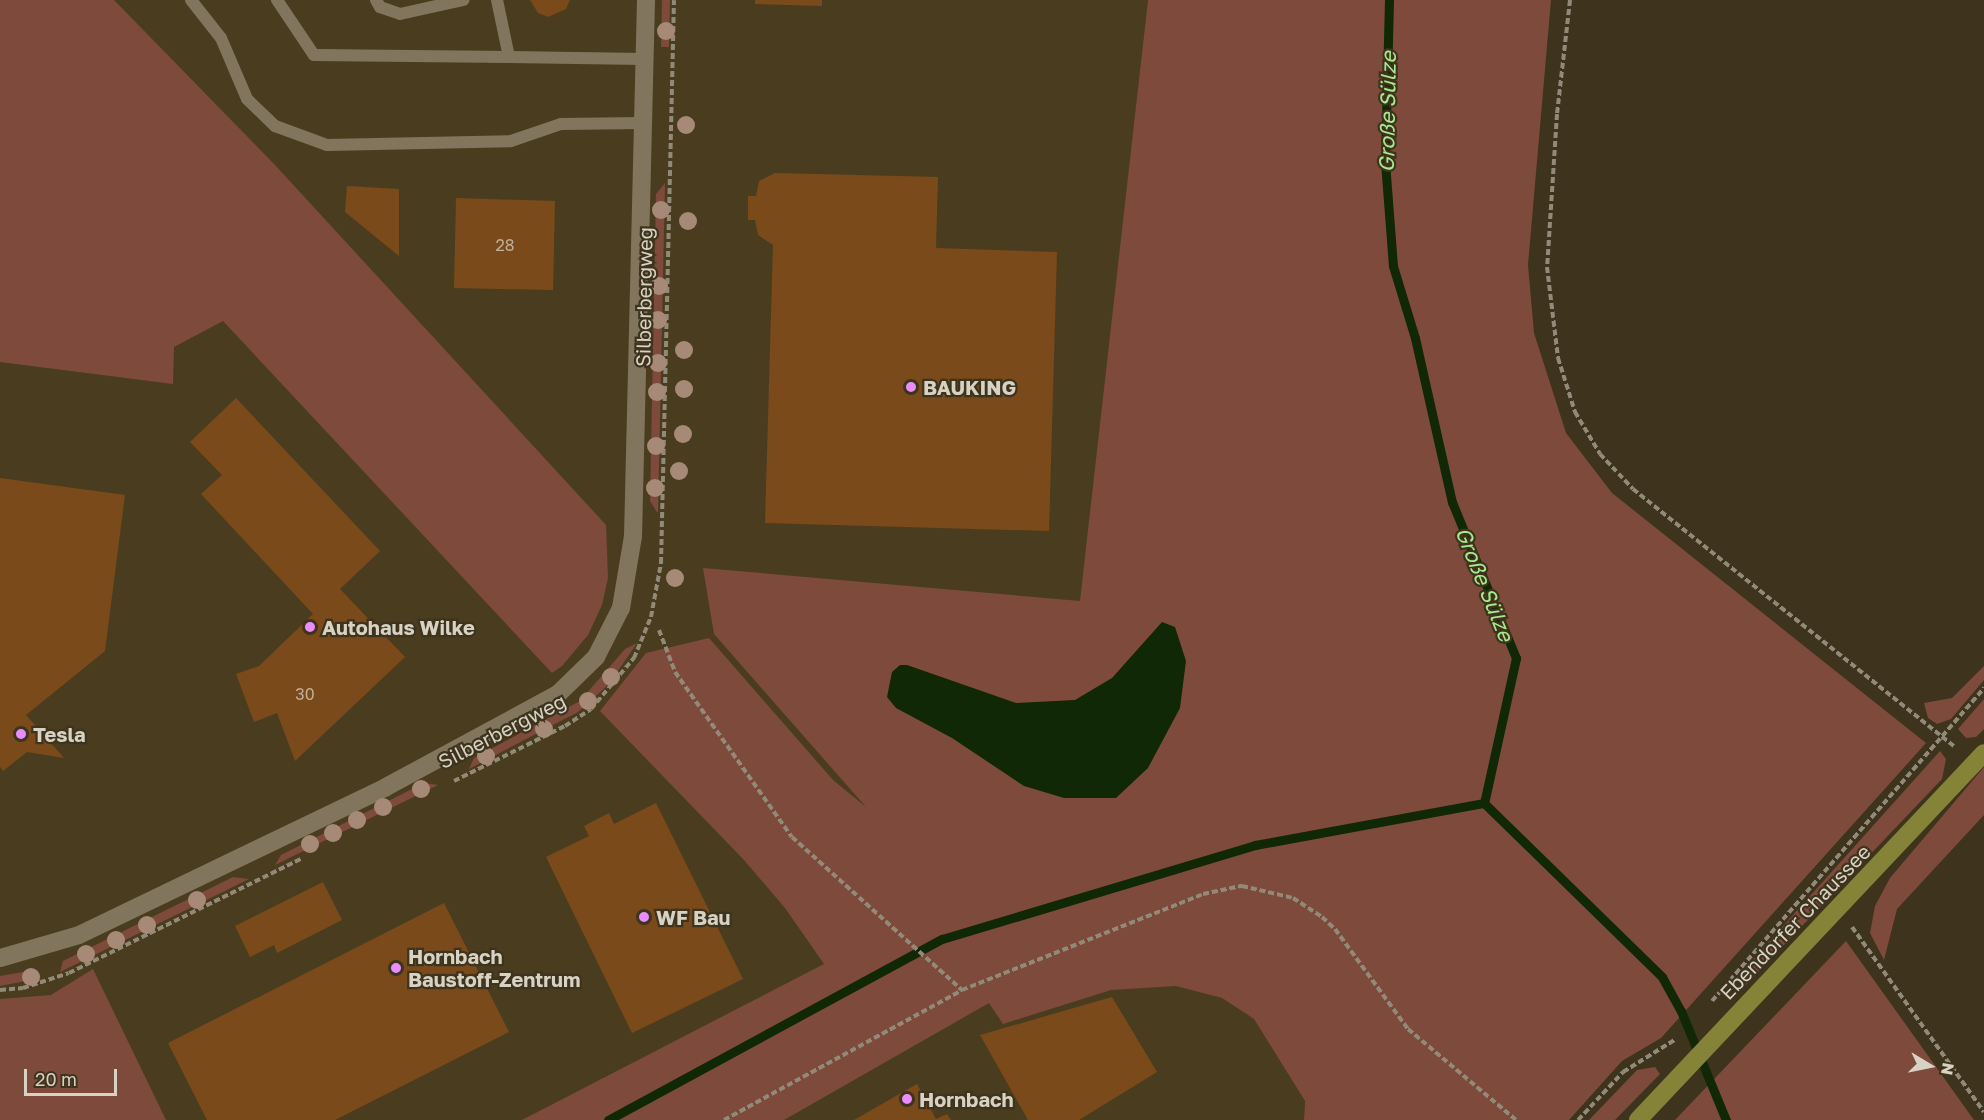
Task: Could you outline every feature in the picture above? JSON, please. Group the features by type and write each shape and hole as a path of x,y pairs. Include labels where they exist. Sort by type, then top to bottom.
{"main road":[{"name":"Ebendorfer Chaussee","path":"1638,1120 1979,759"}],"street":[{"name":"Silberbergweg","path":"0,958 79,935 386,787 558,694 596,657 621,608 633,536 646,0"}],"lane":[{"path":"191,0 221,38 247,99 276,126 327,145 511,141 561,124 643,123"},
{"path":"277,0 314,55 644,59"},
{"path":"376,0 380,7 400,14 463,0"},
{"path":"497,0 509,57"}],"path":[{"name":"Silberbergweg","path":"452,783 565,726 591,709 630,663 651,617 661,563 674,0"},
{"path":"1569,0 1557,114 1547,267 1558,358 1575,412 1600,454 1634,489 1943,736 1979,759"},
{"path":"659,630 675,672 792,837 962,990"},
{"name":"Ebendorfer Chaussee","path":"1712,1002 1984,688"},
{"path":"0,990 23,988 69,973 307,856"},
{"path":"724,1120 962,990 1203,894 1255,886 1293,898 1322,917 1335,929 1387,1005 1408,1029 1516,1120"},
{"path":"1837,911 1858,935 1984,1112"},
{"path":"1578,1120 1623,1072 1670,1045"}],"shaded area":[{"path":"0,0 1148,0 1085,568 1176,985 1222,998 1254,1019 1305,1101 1304,1120 0,1120"},
{"path":"0,0 114,0 275,165 606,525 608,578 602,605 588,635 562,666 552,673 223,321 174,347 173,384 0,362"},
{"path":"662,0 670,0 669,47 661,47"},
{"path":"1148,0 1551,0 1528,265 1534,333 1566,433 1612,493 1926,743 1661,1038 1622,1061 1569,1120 1304,1120 1305,1101 1254,1019 1222,998 1176,986 1111,990 1003,1024 989,1003 784,1120 522,1120 824,964 785,908 744,860 600,711 646,653 709,638 833,780 866,807 714,634 703,568 1080,601"},
{"path":"665,183 657,512 650,501 656,194"},
{"path":"1162,622 1175,627 1186,661 1180,708 1148,768 1116,798 1064,798 1024,786 952,738 896,708 887,697 892,672 900,665 907,665 1016,703 1075,700 1112,678"},
{"path":"637,643 609,684 578,712 469,769 474,758 580,701 625,649"},
{"path":"1984,666 1984,680 1951,719 1937,724 1928,718 1924,703 1952,698"},
{"path":"1984,699 1984,729 1976,737 1966,738 1958,729"},
{"path":"1940,751 1946,759 1942,779 1744,987 1742,972"},
{"path":"1984,767 1984,815 1897,909 1884,960 1870,933 1875,906 1890,878"},
{"path":"424,783 438,785 275,865 281,855"},
{"path":"233,877 249,879 60,972 63,961"},
{"path":"1846,941 1974,1120 1675,1120"},
{"path":"93,969 166,1120 0,1120 0,999 51,995"},
{"path":"34,970 41,978 0,986 0,976"},
{"path":"1655,1067 1660,1074 1615,1120 1589,1120 1637,1070"}],"building":[{"path":"530,0 570,0 566,9 548,17 538,13"},
{"path":"755,0 822,0 822,6 755,4"},
{"name":"BAUKING","path":"775,173 938,177 936,248 1057,252 1049,531 765,523 773,245 758,235 755,220 748,220 748,196 756,196 759,181"},
{"path":"347,186 399,189 399,256 345,212"},
{"path":"456,198 555,201 553,290 454,288"},
{"path":"236,398 380,551 340,589 405,657 295,761 277,713 254,722 236,674 259,666 313,614 201,494 222,475 190,442"},
{"path":"0,478 125,495 105,651 26,715 64,758 27,752 3,771 0,767"},
{"path":"656,803 743,979 632,1033 546,857 589,836 584,826 609,813 614,824"},
{"path":"323,882 342,920 277,953 274,945 250,957 235,926"},
{"name":"Hornbach Baustoff-Zentrum","path":"444,903 509,1032 335,1120 207,1120 168,1043"},
{"path":"1112,997 1157,1072 1079,1120 1028,1120 980,1035"},
{"name":"Hornbach","path":"917,1084 936,1119 947,1114 951,1120 854,1120"}],"waterway":[{"name":"Große Sülze","path":"1389,0 1385,162 1393,266 1415,338 1452,502 1516,658 1484,803 1662,977 1681,1011 1726,1120"},
{"path":"608,1120 942,939 1255,845 1484,803"}],"place":[{"name":"BAUKING","path":"911,387"},
{"name":"Autohaus Wilke","path":"310,627"},
{"name":"Tesla","path":"21,734"},
{"name":"WF Bau","path":"644,917"},
{"name":"Hornbach Baustoff-Zentrum","path":"396,968"},
{"name":"Hornbach","path":"907,1099"}]}
